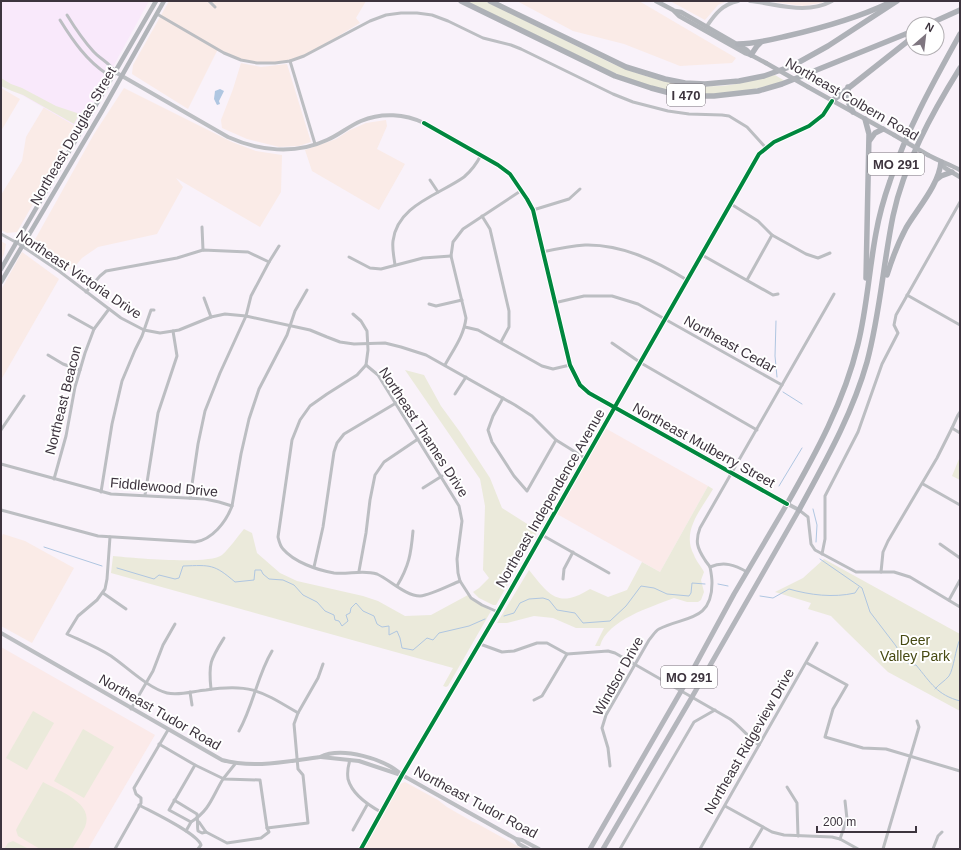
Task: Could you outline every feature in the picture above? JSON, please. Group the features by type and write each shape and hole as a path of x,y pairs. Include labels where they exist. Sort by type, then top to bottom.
{"highway":[{"name":"I 470","path":"461,1 615,76 670,93 690,96 714,96 758,91 782,84 905,34"},
{"name":"I 470","path":"490,1 626,67 665,79 705,84 739,81 764,76 792,66 828,46 897,1"},
{"path":"738,44 762,42 847,20 893,1"},
{"path":"946,17 960,10"},
{"name":"MO 291","path":"787,504 815,454 836,410 858,344 876,232 893,173 913,122 960,34"},
{"path":"752,55 756,46 762,42"},
{"path":"832,101 905,43"},
{"name":"MO 291","path":"799,510 837,439 867,363 875,331 893,216 903,183 920,141 960,68"},
{"path":"848,87 849,104 853,112"},
{"path":"865,306 869,142 866,119"},
{"path":"869,142 875,133 883,129"},
{"path":"936,181 941,162"},
{"path":"881,292 899,243 915,214 936,181 941,176 952,172"}],"main road":[{"name":"Northeast Douglas Street","path":"1,269 156,1"},
{"name":"Northeast Douglas Street","path":"1,282 122,76 164,1"},
{"name":"Northeast Colbern Road","path":"656,1 707,26 738,44 752,55"},
{"name":"Northeast Colbern Road","path":"673,10 679,16 745,53 752,55 928,155 941,162 948,163 960,170"},
{"name":"Northeast Colbern Road","path":"941,162 945,168 960,177"},
{"name":"MO 291","path":"590,849 787,504"},
{"name":"MO 291","path":"603,849 799,510"}],"street":[{"path":"209,1 215,7"},
{"path":"707,26 722,7 738,1"},
{"path":"750,1 801,9 819,6 832,1"},
{"path":"157,14 224,53 241,60 258,63 290,61 304,56 378,18 400,13 425,14 440,18 483,38 521,49 602,89 633,102 668,111 689,114 729,116 747,127 766,148"},
{"path":"60,20 95,66 107,74 115,72 112,66 92,50 67,15"},
{"path":"290,61 315,144"},
{"name":"Northeast Mulberry Street","path":"115,72 228,137 241,143 261,148 286,150 315,144 337,135 361,121 380,116 394,115 416,119 481,155 510,174 522,190 532,210 570,366 580,385 590,393 614,407 799,510"},
{"name":"Northeast Independence Avenue","path":"361,849 402,775 480,644 614,407 641,363 759,154 783,137 809,126 823,115 832,101"},
{"path":"395,265 393,240 398,225 407,212 464,177 473,168 481,155"},
{"path":"430,180 438,192"},
{"path":"532,210 569,199 580,189"},
{"path":"445,365 465,327 465,314 451,256 453,242 457,234 463,229 522,190"},
{"path":"822,554 825,539 825,496 858,432 882,364 898,334 894,325 896,315 960,202"},
{"path":"731,204 758,221 772,235 806,254 818,258 830,253"},
{"path":"482,216 490,229 510,310 509,327 501,342"},
{"path":"202,227 203,250"},
{"name":"Northeast Victoria Drive","path":"1,234 22,246 126,321 144,330 160,333 179,330 211,317 225,314 246,316 291,325 310,330 340,342 354,344 385,343 426,355 532,416 556,440 585,458"},
{"path":"747,280 772,235"},
{"path":"542,252 565,247 586,245 615,248 639,255 687,280"},
{"path":"190,498 198,444 206,411 220,373 246,316 252,296 279,246"},
{"path":"86,292 106,271 177,258 203,250 248,252 269,262"},
{"path":"702,255 773,295 778,294"},
{"path":"349,257 370,268 381,269 423,258 451,256"},
{"path":"1,510 98,536 200,541 207,538 217,530 229,514 232,506 249,419 259,389 307,290"},
{"name":"Windsor Drive","path":"610,766 608,748 602,728 606,715 649,640 658,629 691,618 700,613 706,606 710,598 712,582 710,567 700,552 697,537 700,528 834,294"},
{"path":"907,295 960,325"},
{"name":"Northeast Cedar","path":"554,303 584,296 612,296 638,304 782,385"},
{"path":"204,298 211,317"},
{"path":"429,304 436,306 462,300"},
{"name":"Northeast Beacon","path":"54,478 66,436 72,398 80,370 94,329 109,309"},
{"path":"101,492 112,424 125,372 144,330 151,310 154,310"},
{"path":"353,314 365,326 368,344 366,365 357,375 310,406 300,420 292,440 278,537 281,547 291,557 314,567 335,573 358,571 377,575 408,592 420,596 460,581"},
{"path":"69,315 94,329"},
{"path":"465,327 478,330 542,366 553,369 570,366"},
{"path":"145,495 158,413 177,356 173,331"},
{"path":"612,343 641,363 757,430"},
{"path":"48,355 63,364 80,370"},
{"name":"Northeast Thames Drive","path":"366,365 378,375 396,402 459,506 462,521 458,566 460,581 471,598 498,612"},
{"path":"455,394 466,377"},
{"path":"1,430 24,396"},
{"path":"503,398 493,416 488,430 492,442 514,476 527,491 556,440"},
{"path":"314,567 323,527 334,452 337,443 344,434 396,402"},
{"path":"882,572 883,552 888,541 922,484 960,412"},
{"path":"952,428 960,433"},
{"path":"358,571 366,533 375,475 384,462 418,439"},
{"name":"Fiddlewood Drive","path":"1,464 111,494 212,500 232,506"},
{"path":"423,488 442,476"},
{"path":"922,484 960,505"},
{"path":"799,510 808,517 810,544 815,550 856,572 894,572 910,577 960,606"},
{"path":"397,586 405,572 410,556 413,531"},
{"path":"542,535 609,573"},
{"path":"110,537 108,579 103,594 78,616 67,634 104,652 147,683 166,693 176,694 233,687 256,690 298,712"},
{"path":"940,544 960,558"},
{"path":"563,579 564,569 573,552"},
{"path":"710,567 716,564 730,564 747,572"},
{"path":"949,600 960,580"},
{"path":"103,594 126,609"},
{"path":"132,709 147,683 156,665 163,645 175,624"},
{"name":"Northeast Tudor Road","path":"1,633 215,757 235,764 252,765 320,757 371,764 402,775"},
{"path":"211,689 209,674 210,662 224,638"},
{"path":"480,644 502,652 514,652 537,643 547,643 567,654 608,651 615,653 737,724 759,745"},
{"name":"Northeast Ridgeview Drive","path":"700,849 817,643"},
{"path":"239,730 249,713 263,667 272,651"},
{"path":"534,700 542,696 567,654"},
{"path":"807,663 847,685 833,709 825,736 863,748 886,749 960,771"},
{"path":"268,828 308,823 303,775 298,769 294,724 298,712 314,684 323,664"},
{"path":"190,692 192,705"},
{"path":"620,849 694,722 715,710"},
{"path":"883,849 919,727 917,721"},
{"path":"115,849 139,805 141,798 136,794 134,788 168,730"},
{"path":"159,744 195,765 224,779 260,780 269,832 261,838 227,843 206,832 198,820"},
{"name":"Northeast Tudor Road","path":"320,757 325,754 338,753 373,758 394,768 402,775 516,839 522,840 539,849"},
{"path":"350,760 347,773 348,780 352,787 367,805 381,812"},
{"path":"186,831 192,822 198,820 208,808 224,779 235,764"},
{"path":"192,822 169,810 195,765"},
{"path":"787,786 797,803 798,836"},
{"path":"174,800 197,814 198,831 202,833 206,832"},
{"path":"840,839 846,819 845,801"},
{"path":"139,805 186,831 199,840 201,845 198,849"},
{"path":"353,830 367,805"},
{"path":"725,806 762,828 772,832 784,835 826,836 840,839 858,849"},
{"path":"750,849 762,828"},
{"path":"933,849 938,836 942,832"},
{"path":"516,839 519,844 526,848 532,845"}],"shaded area":[{"path":"1,1 149,1 103,85 77,127 1,83"},
{"path":"169,1 366,1 356,18 360,23 315,50 290,61 259,63 241,61 218,49 188,109 132,74 133,65"},
{"path":"517,1 639,1 736,58 732,63 680,66 624,44 573,31"},
{"path":"670,1 727,1 718,5 705,20"},
{"path":"765,1 825,1 803,6"},
{"path":"241,63 261,67 287,64 311,142 299,146 279,147 247,139 222,128 221,120"},
{"path":"1,88 20,99 1,131"},
{"path":"124,88 232,142 256,151 282,155 281,192 260,227 176,178 183,187 157,234 98,247 82,258 72,270 33,243 94,134"},
{"path":"44,107 77,127 17,232 7,233 1,230 1,195 22,161 26,137"},
{"path":"386,120 387,126 377,149 405,164 379,210 312,171 305,150 336,139 350,130 366,123"},
{"path":"1,241 6,244 1,260"},
{"path":"22,252 59,279 1,380 1,290"},
{"path":"605,428 708,486 660,572 557,514"},
{"path":"3,534 25,541 74,568 32,643 1,626 1,538"},
{"path":"1,647 155,735 88,849 1,849"},
{"path":"405,782 438,800 473,822 523,849 364,849 400,784"}],"green space":[{"path":"466,1 485,1 611,63 639,74 669,82 699,86 715,86 741,83 775,75 785,81 760,88 722,94 683,93 652,87 608,70"},
{"path":"1,78 56,106 77,113 78,116 74,124 23,95 1,86"},
{"path":"405,370 424,375 441,406 490,478 502,508 532,527 575,452 580,456 496,605 479,598 473,592 489,578 483,570 485,506 480,479"},
{"path":"959,459 960,460 960,480 952,476"},
{"path":"708,486 713,489 694,521 690,538 695,557 704,572 701,580 704,592 701,600 698,602 687,602 674,598 642,610 620,622 611,629 604,637 600,646 595,646 604,628 576,628 553,618 534,616 507,623 497,623 529,570 549,592 562,598 570,598 590,589 608,597 627,590 642,562 660,572"},
{"path":"244,529 252,533 257,553 280,573 297,581 363,596 378,601 405,616 431,615 468,595 491,611 448,686 446,687 443,686 453,668 111,573 113,556 170,560 203,560 215,558 222,555 231,546"},
{"name":"Deer Valley Park","path":"824,559 960,634 960,711 888,672 831,616 808,609 811,603 775,592 803,578"},
{"path":"33,711 54,723 27,770 6,758"},
{"path":"83,729 114,747 84,798 54,781"},
{"path":"43,782 74,799 85,811 87,819 85,827 72,849 40,849 18,836 16,830"},
{"path":"13,841 29,849 4,849 8,843"}],"water":[{"path":"220,89 224,91 219,101 220,104 217,105 214,99 215,91"}],"waterway":[{"path":"776,321 775,356 777,377"},
{"path":"783,392 802,404"},
{"path":"779,486 802,448"},
{"path":"813,509 817,525 816,542"},
{"path":"44,547 102,566"},
{"path":"820,559 862,588 870,612 896,646 904,661 912,665 916,665 930,683 940,692 960,701"},
{"path":"117,568 154,579 159,575 175,579 179,578 183,566 206,566 217,569 235,582 254,580 255,570 261,570 269,579 283,580 294,585 303,595 317,602 325,611 334,615 335,620 339,621 342,626 348,621 346,615 350,613 351,608 356,603 363,611 374,616 377,624 382,627 389,626 389,635 397,631 402,648 413,650 427,638 433,640 439,633 469,626 485,619"},
{"path":"504,616 514,613 520,603 529,599 543,598 549,600 557,610 575,613 583,623 610,621 626,606 641,586 654,588 667,594 689,596 691,593 692,583 705,584"},
{"path":"718,584 728,586"},
{"path":"760,596 773,598 789,589 805,593 830,596 847,595 855,593 859,587"},
{"path":"935,689 949,676 960,639"}],"cycle path":[{"path":"361,849 759,154 774,142 809,126 823,115 832,101"},
{"path":"424,123 498,165 510,174 527,199 533,210 570,365 580,385 589,393 787,504"}]}
